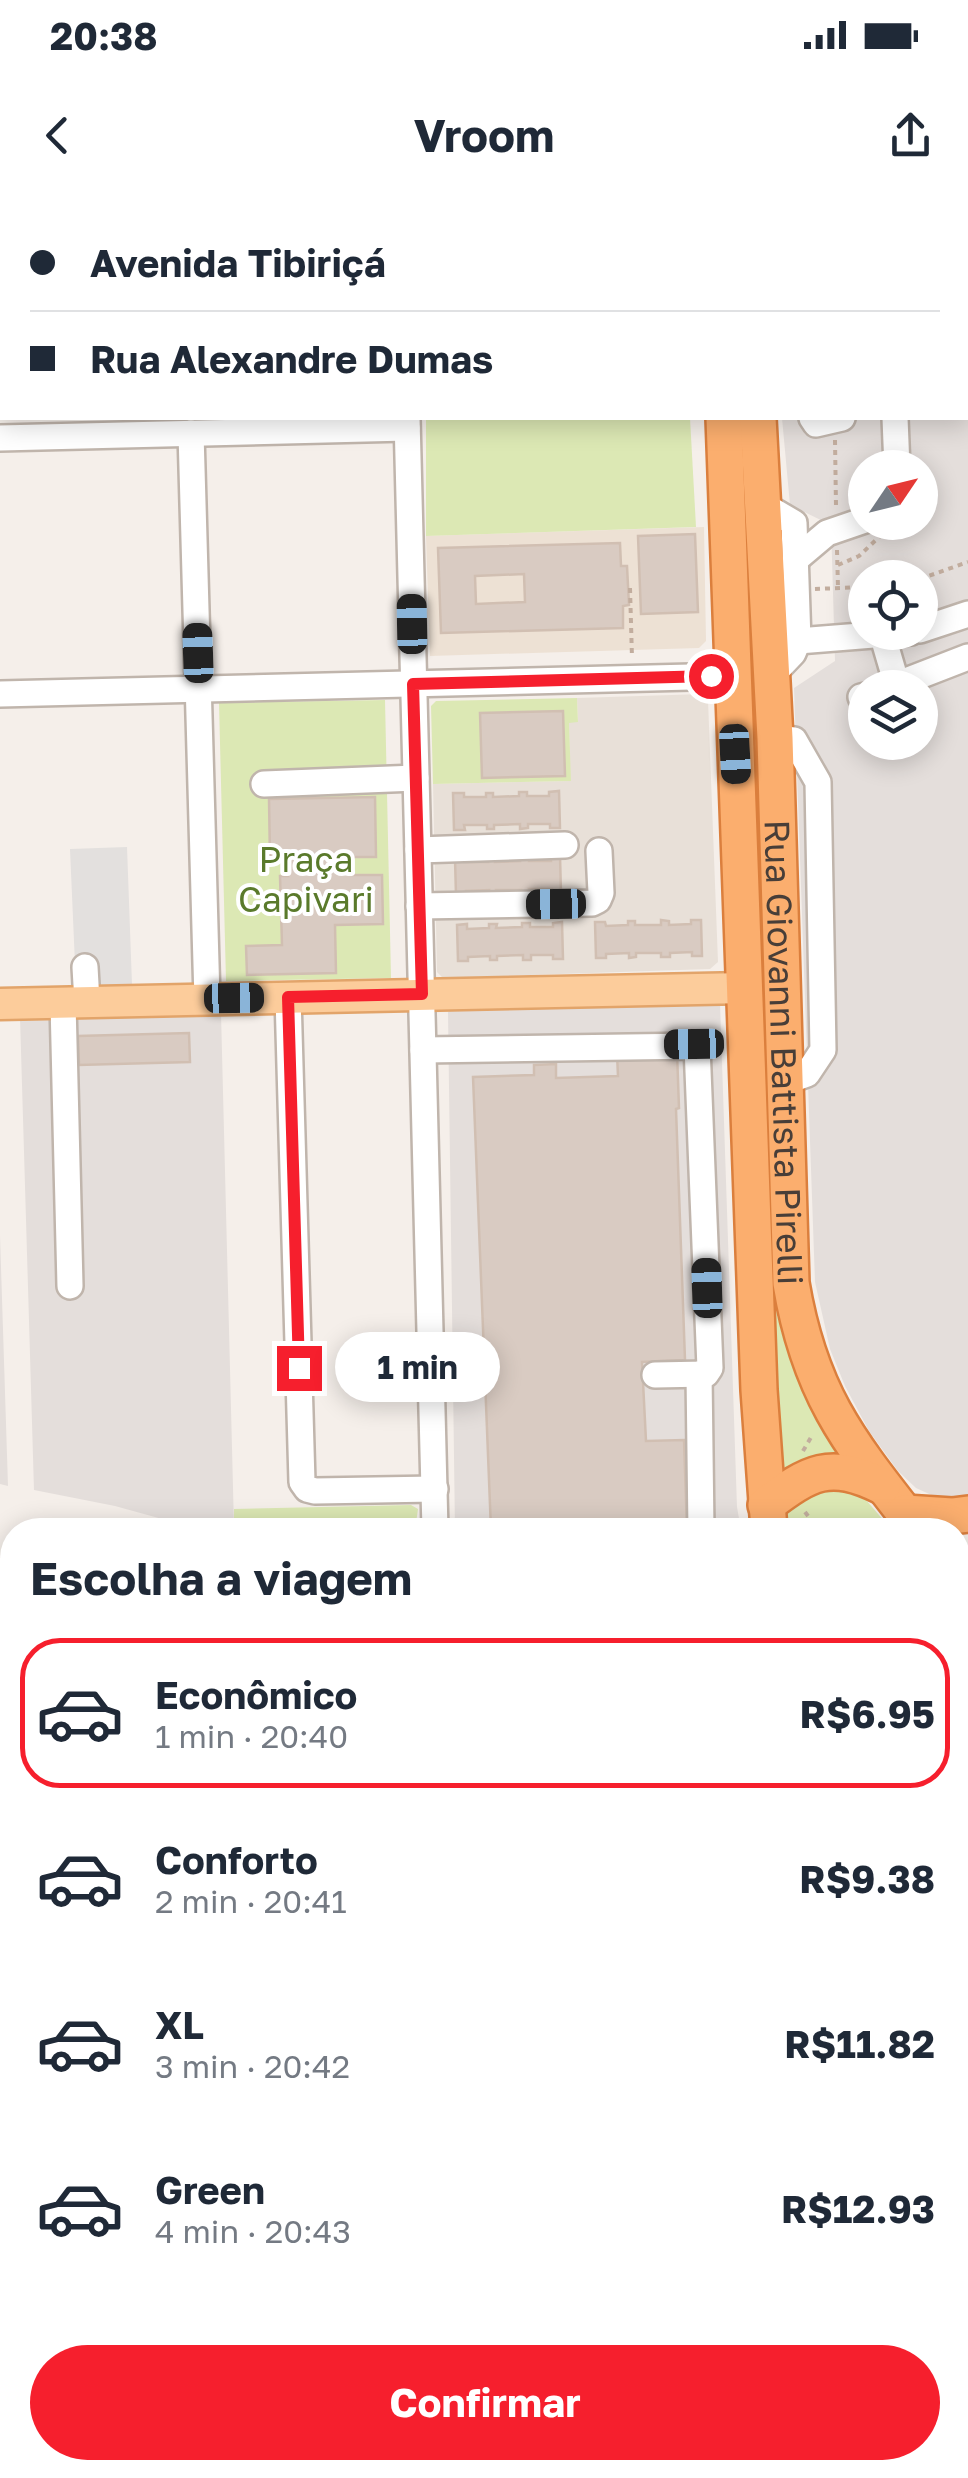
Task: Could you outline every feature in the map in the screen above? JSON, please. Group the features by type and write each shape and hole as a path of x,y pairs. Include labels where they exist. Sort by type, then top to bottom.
{"highway":[{"name":"Rua Giovanni Battista Pirelli","path":"724,420 767,1517"},
{"name":"Rua Giovanni Battista Pirelli","path":"758,420 780,515 772,674 791,1283 817,1383 852,1446 908,1518"},
{"path":"767,1517 812,1474 828,1470 862,1476 882,1486"},
{"path":"938,1518 968,1514"}],"main road":[{"path":"0,1004 745,988"}],"street":[{"path":"895,420 896,450"},
{"path":"0,438 407,422 435,1518"},
{"path":"191,433 207,999"},
{"path":"780,515 832,532"},
{"path":"772,674 793,654 798,640 795,560 780,515"},
{"path":"795,560 832,532 848,526"},
{"path":"938,624 968,614"},
{"path":"798,640 848,638"},
{"path":"933,670 968,656"},
{"path":"0,694 732,676"},
{"path":"264,784 416,778"},
{"path":"418,850 565,846"},
{"path":"419,906 592,903 601,894 599,851"},
{"path":"70,1286 75,1002 85,967"},
{"path":"288,997 302,1482 307,1489 316,1491 435,1489"},
{"path":"423,1050 697,1046 710,1372 654,1374"},
{"path":"700,1374 701,1518"}],"path":[{"path":"829,420 832,532 838,565 835,588 848,588"},
{"path":"838,565 859,556 876,540"},
{"path":"938,573 968,562"},
{"path":"630,588 632,650"},
{"path":"800,1455 818,1423 834,1415"}],"shaded area":[{"path":"782,420 968,420 968,1496 959,1499 938,1498 916,1488 898,1471 869,1431 830,1349 815,1282 794,688 835,661 831,525 790,505"},
{"path":"704,527 706,641 699,648 430,656 426,536"},
{"path":"703,694 708,700 718,962 710,969 443,978 437,972 433,784 570,781 569,722 578,721 577,698"},
{"path":"127,847 132,985 76,987 70,849"},
{"path":"720,1003 739,1518 455,1518 448,1012"},
{"path":"221,1013 234,1518 158,1518 34,1490 20,1017"},
{"path":"0,1236 8,1486 0,1484"}],"green space":[{"path":"426,420 690,420 696,527 426,536"},
{"path":"577,698 578,722 569,723 571,781 433,784 431,706 436,701"},
{"name":"Praça Capivari","path":"385,700 391,978 226,981 219,703"},
{"path":"772,1283 781,1329 796,1374 840,1457 778,1479"},
{"path":"840,1488 866,1500 882,1518 788,1518 787,1510 815,1490"},
{"path":"411,1505 418,1509 417,1518 234,1518 234,1509"}],"building":[{"path":"695,534 698,612 641,614 638,536"},
{"path":"620,543 621,566 627,566 629,605 623,606 623,628 441,633 438,548","holes":["524,574 525,602 476,604 475,576"]},
{"path":"563,711 565,776 482,778 480,713"},
{"path":"559,791 560,828 550,828 550,824 528,824 528,828 520,829 520,824 494,825 494,829 487,829 487,825 464,825 465,830 454,830 453,793 464,793 464,797 486,797 486,793 493,793 493,797 519,796 519,792 549,796 549,792"},
{"path":"375,797 376,857 353,857 353,875 382,875 383,924 335,925 336,973 247,975 246,946 282,945 280,876 288,876 287,859 270,859 269,799"},
{"path":"560,856 561,893 529,889 530,894 496,890 496,894 488,894 489,890 456,895 455,859 488,862 487,858 495,858 495,862 529,857 529,861 551,861 551,857"},
{"path":"661,920 669,921 669,925 701,920 702,956 692,956 692,952 670,953 670,957 636,953 636,957 629,958 629,953 596,958 595,922 605,922 606,926 628,925 628,921 635,921 635,925 661,925"},
{"path":"562,922 563,959 531,955 531,960 523,960 523,955 497,956 497,960 490,960 490,956 468,957 468,961 458,961 457,925 467,924 467,929 489,928 489,924 497,924 496,928 522,927 522,923 553,927 553,923"},
{"path":"189,1033 190,1062 79,1065 78,1036"},
{"path":"677,1052 685,1360 642,1362 646,1441 684,1440 687,1518 491,1518 473,1077 534,1075 534,1065 556,1064 556,1078 618,1076 617,1054"}],"route":[{"path":"299,1368 288,997 422,994 413,684 711,676"}]}
